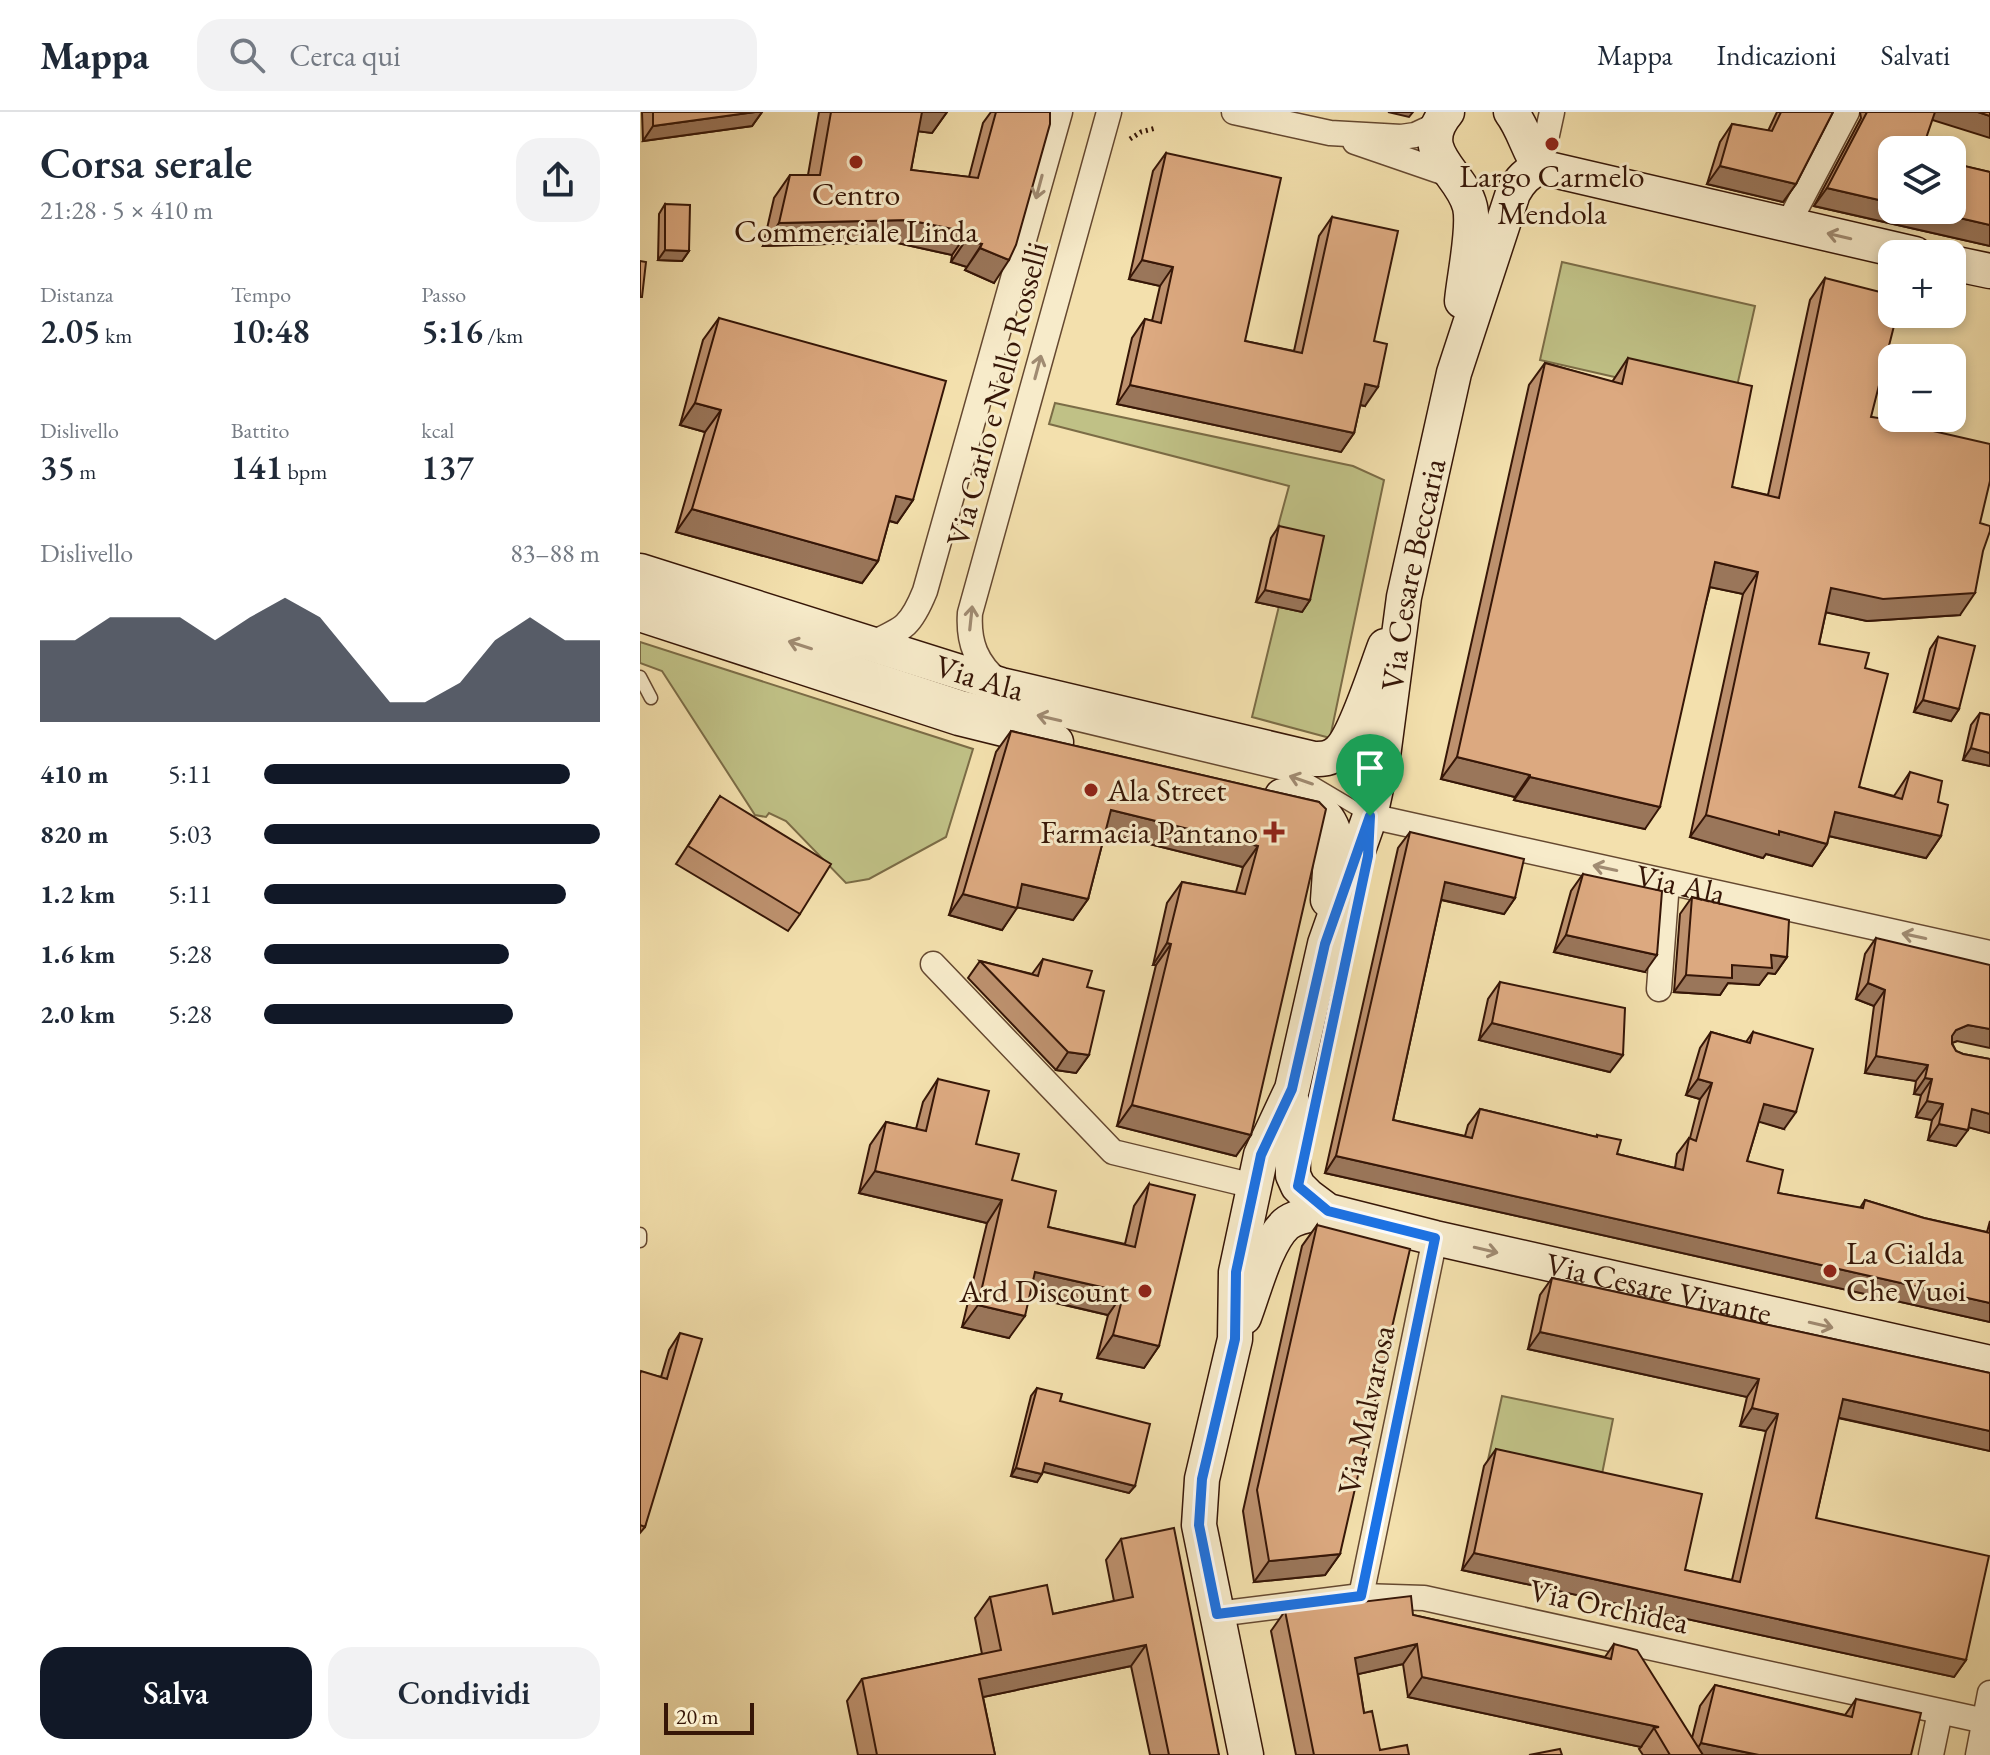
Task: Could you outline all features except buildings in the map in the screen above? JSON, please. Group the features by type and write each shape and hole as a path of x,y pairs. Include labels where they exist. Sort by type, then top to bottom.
{"main road":[{"path":"1511,112 1540,167"},
{"path":"1445,114 1436,135 1437,149 1470,208 1454,373"},
{"path":"1454,373 1513,193 1520,180 1540,167 1878,245"},
{"path":"1966,266 1990,271"},
{"name":"Via Cesare Beccaria","path":"1246,1755 1199,1525 1202,1479 1235,1339 1236,1272 1261,1155 1292,1089 1325,944 1370,816 1383,756 1404,597 1454,373"},
{"name":"Via Ala","path":"640,571 1001,685 1314,759 1328,758 1340,751 1349,736 1404,597"},
{"name":"Via Ala","path":"640,614 959,718 1303,801 1320,809 1333,830 1325,944"},
{"path":"1235,1339 1274,1239 1292,1205 1292,1089"},
{"name":"Via Cesare Vivante","path":"1292,1205 1990,1363"}],"street":[{"name":"Via Carlo e Nello Rosselli","path":"868,645 896,633 914,617 925,591 1060,112"},
{"name":"Via Carlo e Nello Rosselli","path":"1001,685 988,674 971,645 970,613 1109,112"},
{"path":"1234,112 1330,133 1451,175"},
{"path":"1540,167 1552,112"},
{"path":"1788,224 1847,112"},
{"path":"1330,133 1415,135 1430,128 1445,114"},
{"name":"Via Ala","path":"1370,816 1990,953"},
{"path":"1659,989 1667,882"},
{"path":"933,964 1113,1152 1254,1186"},
{"name":"Via Malvarosa","path":"1361,1596 1435,1238"},
{"name":"Via Orchidea","path":"1217,1614 1361,1596 1424,1598 1985,1721"},
{"path":"1978,1755 1990,1693"},
{"path":"1931,1755 1940,1712"}],"lane":[{"path":"640,592 962,697 1308,780 1370,816 1368,856 1292,1205"},
{"path":"640,677 651,698"},
{"path":"640,1234 640,1241"}],"green space":[{"path":"1562,262 1755,306 1733,404 1540,360"},
{"path":"1055,403 1353,466 1384,480 1330,738 1252,717 1279,606 1302,611 1277,530 1289,486 1049,424"},
{"path":"640,642 973,749 946,837 869,879 846,883 786,821 769,813 766,817 755,815 662,671 640,663"},
{"path":"1502,1396 1613,1419 1600,1484 1488,1460"}],"place":[{"name":"Largo Carmelo Mendola","path":"1552,144"},
{"name":"Centro Commerciale Linda","path":"856,162"},
{"name":"Ala Street","path":"1091,790"},
{"name":"Farmacia Pantano","path":"1274,832"},
{"name":"La Cialda Che Vuoi","path":"1830,1271"},
{"name":"Ard Discount","path":"1145,1291"}],"route":[{"path":"1370,816 1368,856 1298,1186 1328,1211 1435,1238 1361,1596 1217,1614 1199,1525 1202,1479 1235,1339 1236,1272 1261,1155 1292,1089 1325,944 1370,816"}]}
